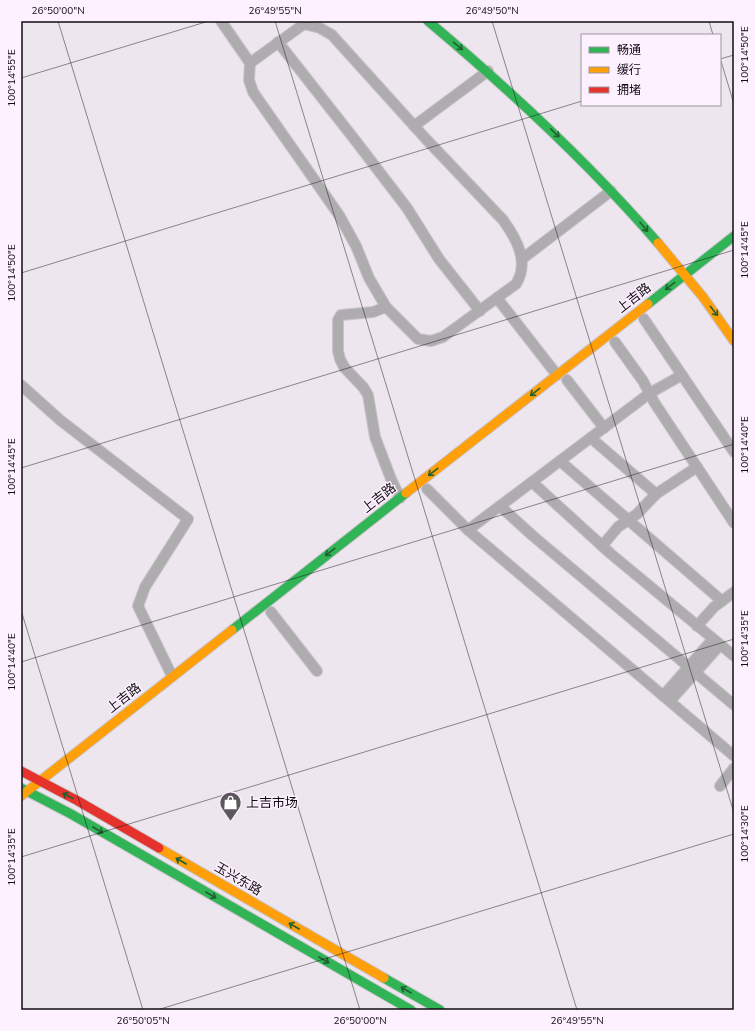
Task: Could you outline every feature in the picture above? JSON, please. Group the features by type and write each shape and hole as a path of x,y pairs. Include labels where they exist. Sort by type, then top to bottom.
{"main road":[{"path":"428,21 488,71 565,142 688,269 692,282 718,316 734,341"},
{"name":"上吉路","path":"24,795 172,676 400,498 565,378 688,269 734,236"},
{"name":"玉兴东路","path":"21,771 40,781 52,784 78,801 440,1010"},
{"path":"37,796 52,784"},
{"path":"24,795 37,796 70,814 411,1010"}],"street":[{"path":"221,21 250,63 249,80 254,92 339,215 356,246 369,278 386,307 418,339 437,340 443,338 512,288 519,279 522,269 522,259 515,239 503,220 414,126 332,35 312,23 304,24 250,63"},
{"path":"278,42 341,121 407,208 439,259 480,311"},
{"path":"414,126 488,71"},
{"path":"522,259 611,191"},
{"path":"497,298 565,378 604,428"},
{"path":"386,307 373,312 341,315 338,320 338,351 344,367 363,387 368,395 375,438 400,498"},
{"path":"644,319 734,452"},
{"path":"615,342 643,381 654,402 734,523"},
{"path":"468,530 650,393 682,375"},
{"path":"21,385 60,420 188,519 145,587 138,606 172,676"},
{"path":"591,438 656,494"},
{"path":"560,461 722,600"},
{"path":"602,546 618,527 637,514 656,494 697,467"},
{"path":"532,482 602,546 734,656"},
{"path":"428,489 468,530 734,756"},
{"path":"500,506 533,536 734,705"},
{"path":"698,626 722,600 734,592"},
{"path":"271,612 317,671"},
{"path":"667,699 716,642"},
{"path":"720,786 734,768"}],"traffic: fast":[{"path":"428,21 489,73 576,155 658,243"},
{"path":"648,304 734,236"},
{"path":"232,630 406,493"},
{"path":"21,788 71,814 411,1010"},
{"path":"384,978 440,1010"}],"traffic: slow":[{"path":"658,243 703,297 734,341"},
{"path":"406,493 648,304"},
{"path":"21,796 232,630"},
{"path":"159,848 384,978"}],"traffic: jam":[{"path":"21,771 78,801 159,848"}],"place":[{"name":"上吉市场","path":"231,822"}]}
